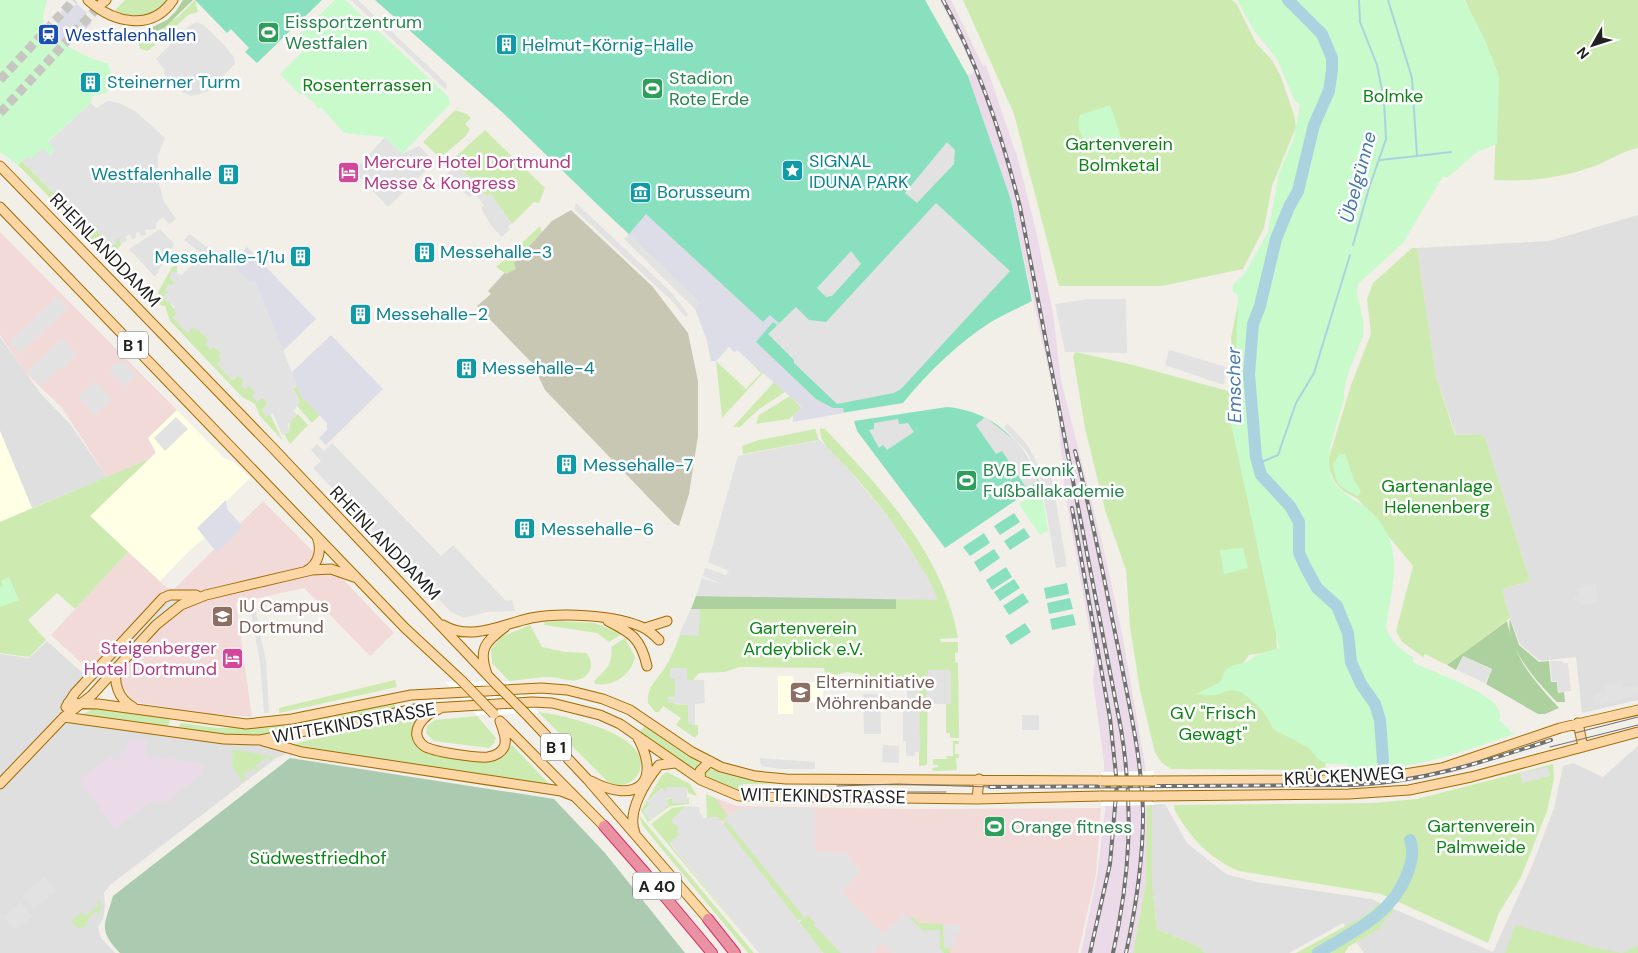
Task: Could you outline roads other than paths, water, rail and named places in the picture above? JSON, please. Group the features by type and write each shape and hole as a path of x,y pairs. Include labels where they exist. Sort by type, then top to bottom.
{"highway":[{"name":"A 40","path":"604,826 652,880 712,953"},
{"name":"RHEINLANDDAMM","path":"708,919 735,953"}],"main road":[{"path":"88,0 111,16 129,22 153,18 166,9 174,0"},
{"name":"RHEINLANDDAMM","path":"0,166 68,234 588,780 708,919"},
{"name":"B 1","path":"0,207 406,628 604,826"},
{"path":"306,571 314,566 318,558 320,548 316,535"},
{"path":"64,716 68,703 157,605 170,595 206,594 306,571 331,569 357,577"},
{"path":"0,784 64,716 83,703 156,625 175,609 206,594"},
{"path":"170,595 178,600 175,609"},
{"name":"B 1","path":"437,620 448,628 469,632 555,614 588,616 618,620 645,628 659,640 624,629 603,619"},
{"path":"645,628 667,621"},
{"name":"B 1","path":"491,678 483,658 484,648 489,639 509,624"},
{"name":"B 1","path":"624,629 641,644 647,666"},
{"path":"117,667 115,678 120,694 129,705 135,708"},
{"name":"WITTEKINDSTRASSE","path":"68,703 135,708 231,723 261,724 411,695 523,689 567,690 603,699 630,710 710,761 734,771 771,778 1101,781"},
{"path":"411,695 402,699 400,704 408,709 415,709"},
{"name":"WITTEKINDSTRASSE","path":"64,716 224,740 260,740 415,709 532,702 552,703 600,715 636,734 701,780 729,793 749,797 977,799 1101,796"},
{"path":"444,707 424,717 417,729 418,738 423,745 436,750 484,757 494,756 503,749 505,742 497,718"},
{"name":"KRÜCKENWEG","path":"1101,781 1323,780 1404,774 1442,768 1578,723 1638,710"},
{"path":"174,732 173,725 180,716"},
{"path":"1578,723 1583,747"},
{"name":"KRÜCKENWEG","path":"1101,796 1349,794 1409,790 1471,777 1638,732"},
{"name":"B 1","path":"588,780 614,792 627,792 639,786 648,768 647,757 636,734"},
{"path":"260,740 302,752 562,791 574,796"},
{"path":"701,780 700,771 710,761"},
{"path":"637,835 634,829 634,815 641,793 659,765 676,763"},
{"path":"977,799 978,779"}],"waterway":[{"name":"Emscher","path":"1288,0 1322,34 1332,58 1332,70 1329,91 1314,125 1298,191 1289,207 1276,239 1260,306 1253,324 1249,374 1256,457 1261,475 1290,506 1299,522 1299,553 1306,568 1317,588 1337,606 1348,633 1351,662 1361,684 1375,704 1380,720 1383,761"},
{"name":"Übelgünne","path":"1353,245 1369,188 1386,139 1384,100 1377,65 1360,22 1359,0"},
{"path":"1380,160 1417,156 1412,78 1388,0"},
{"path":"1417,156 1451,152"},
{"name":"Übelgünne","path":"1257,467 1264,461 1278,455 1296,403 1314,373 1350,255"},
{"name":"Emscher","path":"1318,953 1369,922 1380,913 1399,891 1412,858 1410,840"}],"tunnel":[{"path":"0,80 74,0"},
{"path":"0,113 101,4"}],"tram line":[{"path":"1575,733 1638,717"},
{"path":"1550,747 1638,725"},
{"path":"837,786 898,784 990,787"},
{"path":"861,792 946,792"}],"railway":[{"path":"943,0 968,50 988,101 1020,207 1121,729 1128,786 1129,814 1123,897 1113,953"},
{"path":"1075,451 1093,526 1119,652 1140,773 1143,814 1142,849 1136,901 1126,953"},
{"path":"1072,508 1110,718 1117,784 1110,864 1090,953"},
{"path":"990,787 1354,785 1380,783 1405,780 1454,769 1551,740"},
{"path":"744,791 838,791"}],"place":[{"name":"Eissportzentrum Westfalen","path":"269,32"},
{"name":"Westfalenhallen","path":"49,35"},
{"name":"Helmut-Körnig-Halle","path":"506,45"},
{"name":"Steinerner Turm","path":"91,82"},
{"name":"Stadion Rote Erde","path":"653,88"},
{"name":"SIGNAL IDUNA PARK","path":"793,171"},
{"name":"Mercure Hotel Dortmund Messe & Kongress","path":"348,172"},
{"name":"Westfalenhalle","path":"228,174"},
{"name":"Borusseum","path":"641,192"},
{"name":"Messehalle-3","path":"424,252"},
{"name":"Messehalle-1/1u","path":"301,257"},
{"name":"Messehalle-2","path":"360,314"},
{"name":"Messehalle-4","path":"466,368"},
{"name":"Messehalle-7","path":"567,465"},
{"name":"BVB Evonik Fußballakademie","path":"967,480"},
{"name":"Messehalle-6","path":"525,529"},
{"name":"IU Campus Dortmund","path":"223,616"},
{"name":"Steigenberger Hotel Dortmund","path":"233,658"},
{"name":"Elterninitiative Möhrenbande","path":"800,692"},
{"name":"Orange fitness","path":"995,827"}],"park label":[{"name":"Rosenterrassen","path":"367,85"},
{"name":"Bolmke","path":"1393,96"},
{"name":"Gartenverein Bolmketal","path":"1119,154"},
{"name":"Gartenanlage Helenenberg","path":"1437,496"},
{"name":"Gartenverein Ardeyblick e.V.","path":"803,638"},
{"name":"GV \"Frisch Gewagt\"","path":"1213,723"},
{"name":"Gartenverein Palmweide","path":"1481,836"},
{"name":"Südwestfriedhof","path":"318,858"}]}
